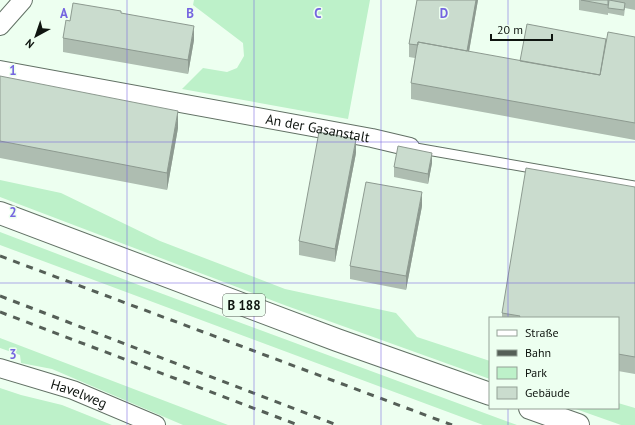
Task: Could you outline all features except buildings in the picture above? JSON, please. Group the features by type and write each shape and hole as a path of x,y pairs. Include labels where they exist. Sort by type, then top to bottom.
{"main road":[{"name":"B 188","path":"0,213 337,340 489,394"},
{"path":"533,409 578,425"}],"street":[{"path":"0,26 23,0"},
{"name":"An der Gasanstalt","path":"0,70 364,137 410,147"},
{"name":"Havelweg","path":"0,368 73,390 156,425"}],"lane":[{"name":"An der Gasanstalt","path":"410,147 635,186"}],"green space":[{"path":"194,0 370,0 348,119 182,89 203,68 227,72 237,68 244,56 243,43 193,5"},
{"path":"0,180 61,193 160,241 285,289 396,313 417,337 489,361 489,379 287,306 0,197"},
{"path":"0,232 517,425 483,425 0,245"},
{"path":"0,338 228,425 183,425 52,369 21,363 20,355 0,348"},
{"path":"0,388 62,405 112,425 0,425"},
{"path":"619,403 635,408 635,425 621,425 576,409 619,409"}],"railway":[{"path":"0,256 452,425"},
{"path":"0,296 337,425"},
{"path":"0,312 298,425"}]}
